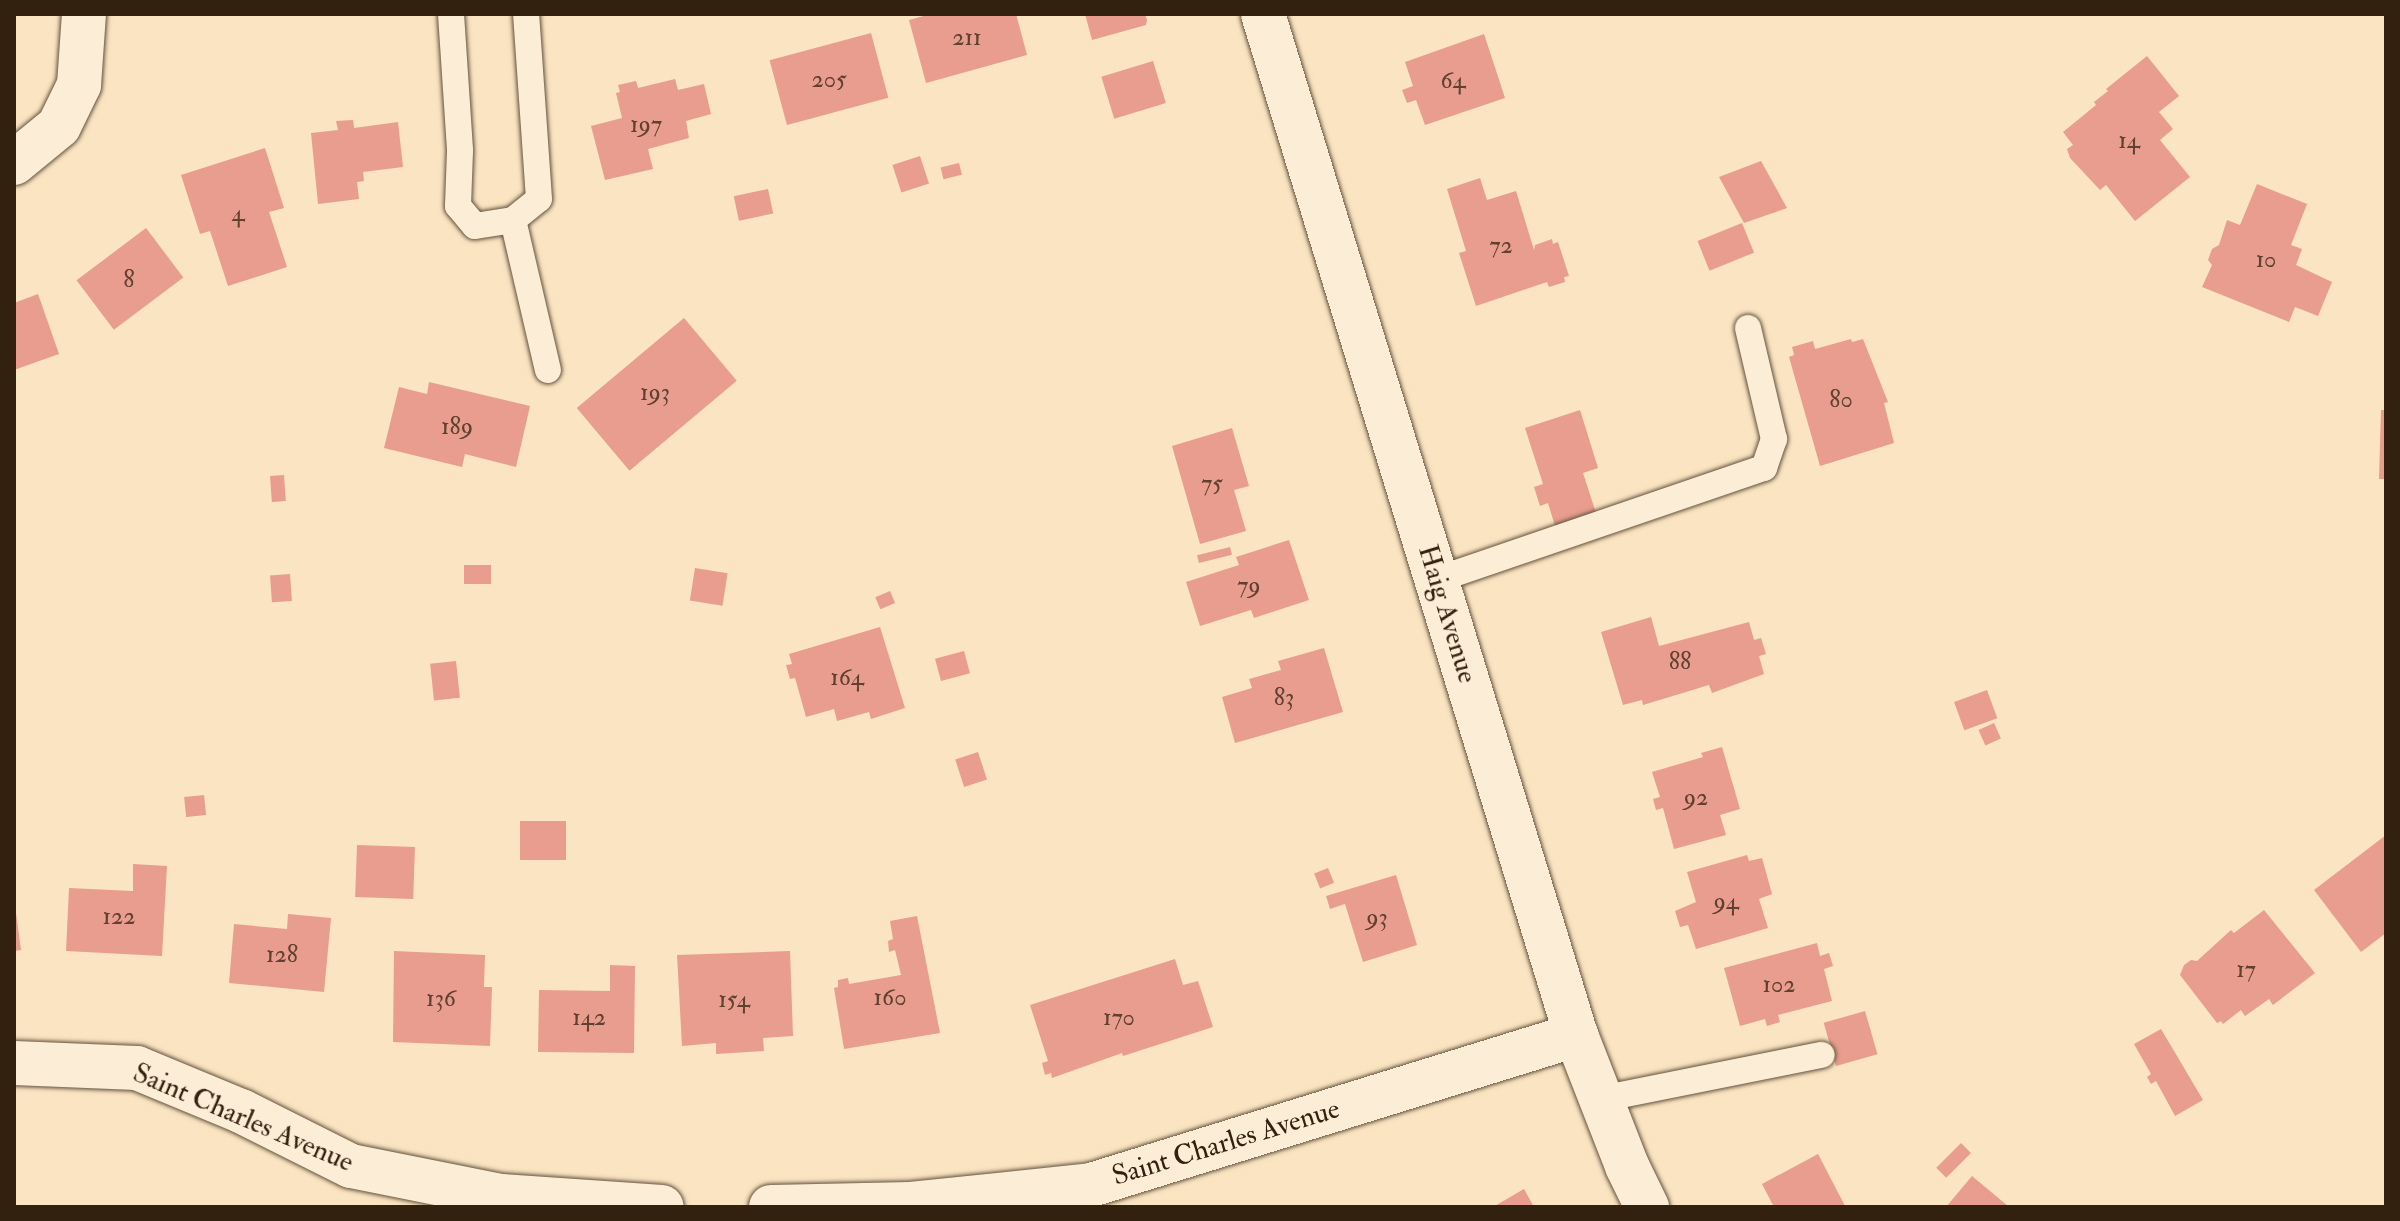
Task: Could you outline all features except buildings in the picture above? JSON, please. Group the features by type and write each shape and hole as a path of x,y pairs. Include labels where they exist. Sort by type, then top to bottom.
{"street":[{"path":"14,163 59,126 79,85 84,14"},
{"name":"Haig Avenue","path":"1263,14 1576,1035 1647,1207"},
{"name":"Saint Charles Avenue","path":"771,1207 911,1204 1091,1185 1576,1035"},
{"name":"Saint Charles Avenue","path":"14,1063 137,1068 241,1111 351,1166 501,1196 662,1207"}],"lane":[{"path":"451,14 460,151 458,206 475,226 513,220 539,199 526,14"},
{"path":"513,220 548,370"},
{"path":"1436,580 1764,468 1774,439 1748,328"},
{"path":"1601,1099 1822,1055"}]}
